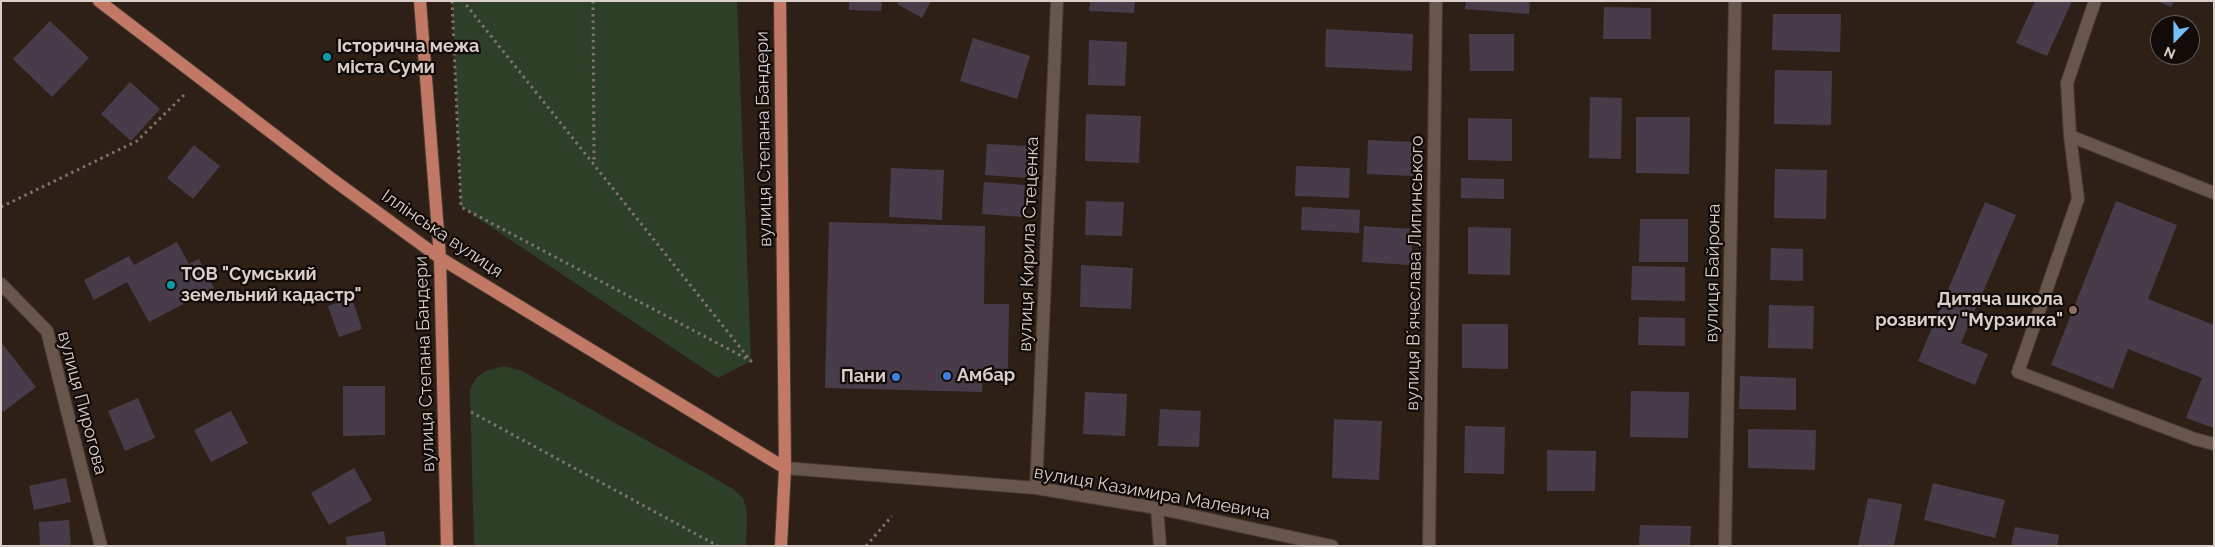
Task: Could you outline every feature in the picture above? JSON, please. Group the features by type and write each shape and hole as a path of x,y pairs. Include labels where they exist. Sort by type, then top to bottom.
{"main road":[{"name":"Іллінська вулиця","path":"99,1 440,258 785,468"},
{"name":"вулиця Степана Бандери","path":"420,1 440,258 447,546"},
{"name":"вулиця Степана Бандери","path":"780,1 785,468 781,546"}],"street":[{"name":"вулиця Кирила Стеценка","path":"1036,488 1057,1"},
{"name":"вулиця Вʼячеслава Липинського","path":"1429,546 1436,1"},
{"name":"вулиця Байрона","path":"1725,546 1736,1"},
{"path":"2095,1 2067,83 2070,136 2078,199 2018,372 2195,439 2214,444"},
{"path":"2070,136 2214,193"},
{"name":"вулиця Пирогова","path":"1,284 47,331 101,546"},
{"name":"вулиця Казимира Малевича","path":"785,468 1036,488 1156,508 1332,546"},
{"path":"1156,508 1160,546"}],"path":[{"path":"452,1 461,207 751,361 463,1"},
{"path":"593,1 594,163"},
{"path":"1,207 137,141 199,77"},
{"path":"471,412 718,546"},
{"path":"866,546 892,516"}],"green space":[{"path":"452,1 737,1 751,361 718,378 461,207"},
{"path":"504,366 522,371 732,488 743,498 747,512 746,546 474,546 470,390 476,378 486,371"}],"building":[{"path":"849,1 882,1 881,11 849,10"},
{"path":"899,1 931,1 922,18 897,4"},
{"path":"1090,1 1135,1 1134,13 1089,11"},
{"path":"1466,1 1530,1 1529,14 1465,9"},
{"path":"2035,1 2072,1 2047,56 2016,43"},
{"path":"2157,1 2174,1 2171,7"},
{"path":"1604,7 1651,8 1651,39 1603,39"},
{"path":"1773,14 1841,14 1840,52 1772,50"},
{"path":"50,21 89,58 52,97 13,59"},
{"path":"1326,29 1413,34 1412,71 1325,67"},
{"path":"1469,34 1514,34 1514,71 1470,71"},
{"path":"973,38 1030,56 1017,99 960,81"},
{"path":"1089,40 1127,42 1125,86 1088,85"},
{"path":"1775,70 1832,71 1831,125 1774,124"},
{"path":"130,82 160,109 131,141 101,114"},
{"path":"1590,97 1622,98 1621,159 1589,158"},
{"path":"1086,114 1141,116 1139,163 1085,161"},
{"path":"1636,117 1690,117 1689,174 1636,173"},
{"path":"1468,118 1512,119 1512,161 1468,160"},
{"path":"1368,140 1415,142 1413,176 1367,174"},
{"path":"987,144 1030,146 1028,178 985,175"},
{"path":"194,145 220,166 193,199 167,178"},
{"path":"1296,166 1350,168 1349,198 1295,196"},
{"path":"891,168 944,170 942,220 889,217"},
{"path":"1775,169 1827,170 1826,219 1774,218"},
{"path":"1461,178 1504,179 1504,199 1461,198"},
{"path":"984,182 1025,185 1023,217 982,214"},
{"path":"1086,201 1124,202 1122,236 1085,235"},
{"path":"2116,201 2177,225 2148,299 2214,325 2214,428 2186,418 2202,378 2128,349 2113,389 2051,365"},
{"path":"1985,202 2016,215 1961,343 1988,354 1975,385 1918,361"},
{"path":"1302,207 1360,210 1359,233 1301,230"},
{"path":"1640,219 1688,219 1688,262 1639,262"},
{"path":"829,222 985,226 984,304 1009,304 1008,369 983,368 982,392 825,388"},
{"path":"1364,226 1413,229 1411,265 1362,262"},
{"path":"1468,227 1511,228 1510,275 1468,274"},
{"name":"ТОВ \"Сумський земельний кадастр\"","path":"177,242 189,264 199,259 214,288 149,322 127,282 94,300 84,280 129,256 134,265"},
{"path":"1771,248 1803,249 1803,281 1770,280"},
{"path":"1081,265 1133,268 1131,309 1080,307"},
{"path":"1632,266 1685,267 1685,301 1631,300"},
{"path":"352,298 362,329 339,337 328,306"},
{"path":"1769,305 1814,306 1813,349 1768,348"},
{"path":"1639,317 1685,318 1685,346 1638,345"},
{"path":"1462,324 1508,324 1508,369 1462,368"},
{"path":"1,342 36,387 3,412 1,410"},
{"path":"1740,376 1796,378 1796,410 1739,409"},
{"path":"343,386 385,386 385,435 343,436"},
{"path":"1631,391 1689,392 1688,438 1630,437"},
{"path":"1085,392 1127,394 1125,436 1083,434"},
{"path":"138,398 155,438 125,451 108,411"},
{"path":"1160,409 1201,411 1199,447 1158,446"},
{"path":"231,411 248,443 211,462 194,430"},
{"path":"1334,419 1382,421 1379,480 1332,478"},
{"path":"1465,426 1505,427 1504,474 1464,473"},
{"path":"1748,429 1816,430 1815,470 1748,468"},
{"path":"1547,450 1596,451 1595,491 1547,491"},
{"path":"354,468 372,500 329,525 311,493"},
{"path":"66,478 71,502 34,510 29,486"},
{"path":"1933,483 2005,500 1995,538 1924,520"},
{"path":"1868,498 1902,504 1894,546 1858,546"},
{"path":"69,520 71,546 40,546 39,522"},
{"path":"1640,525 1691,526 1690,546 1639,546"},
{"path":"2015,527 2059,535 2057,546 2011,546"},
{"path":"384,531 386,546 347,546 346,537"}],"place":[{"name":"Історична межа міста Суми","path":"327,57"},
{"name":"ТОВ \"Сумський земельний кадастр\"","path":"171,285"},
{"name":"Дитяча школа розвитку \"Мурзилка\"","path":"2073,310"},
{"name":"Амбар","path":"947,376"},
{"name":"Пани","path":"896,377"}]}
